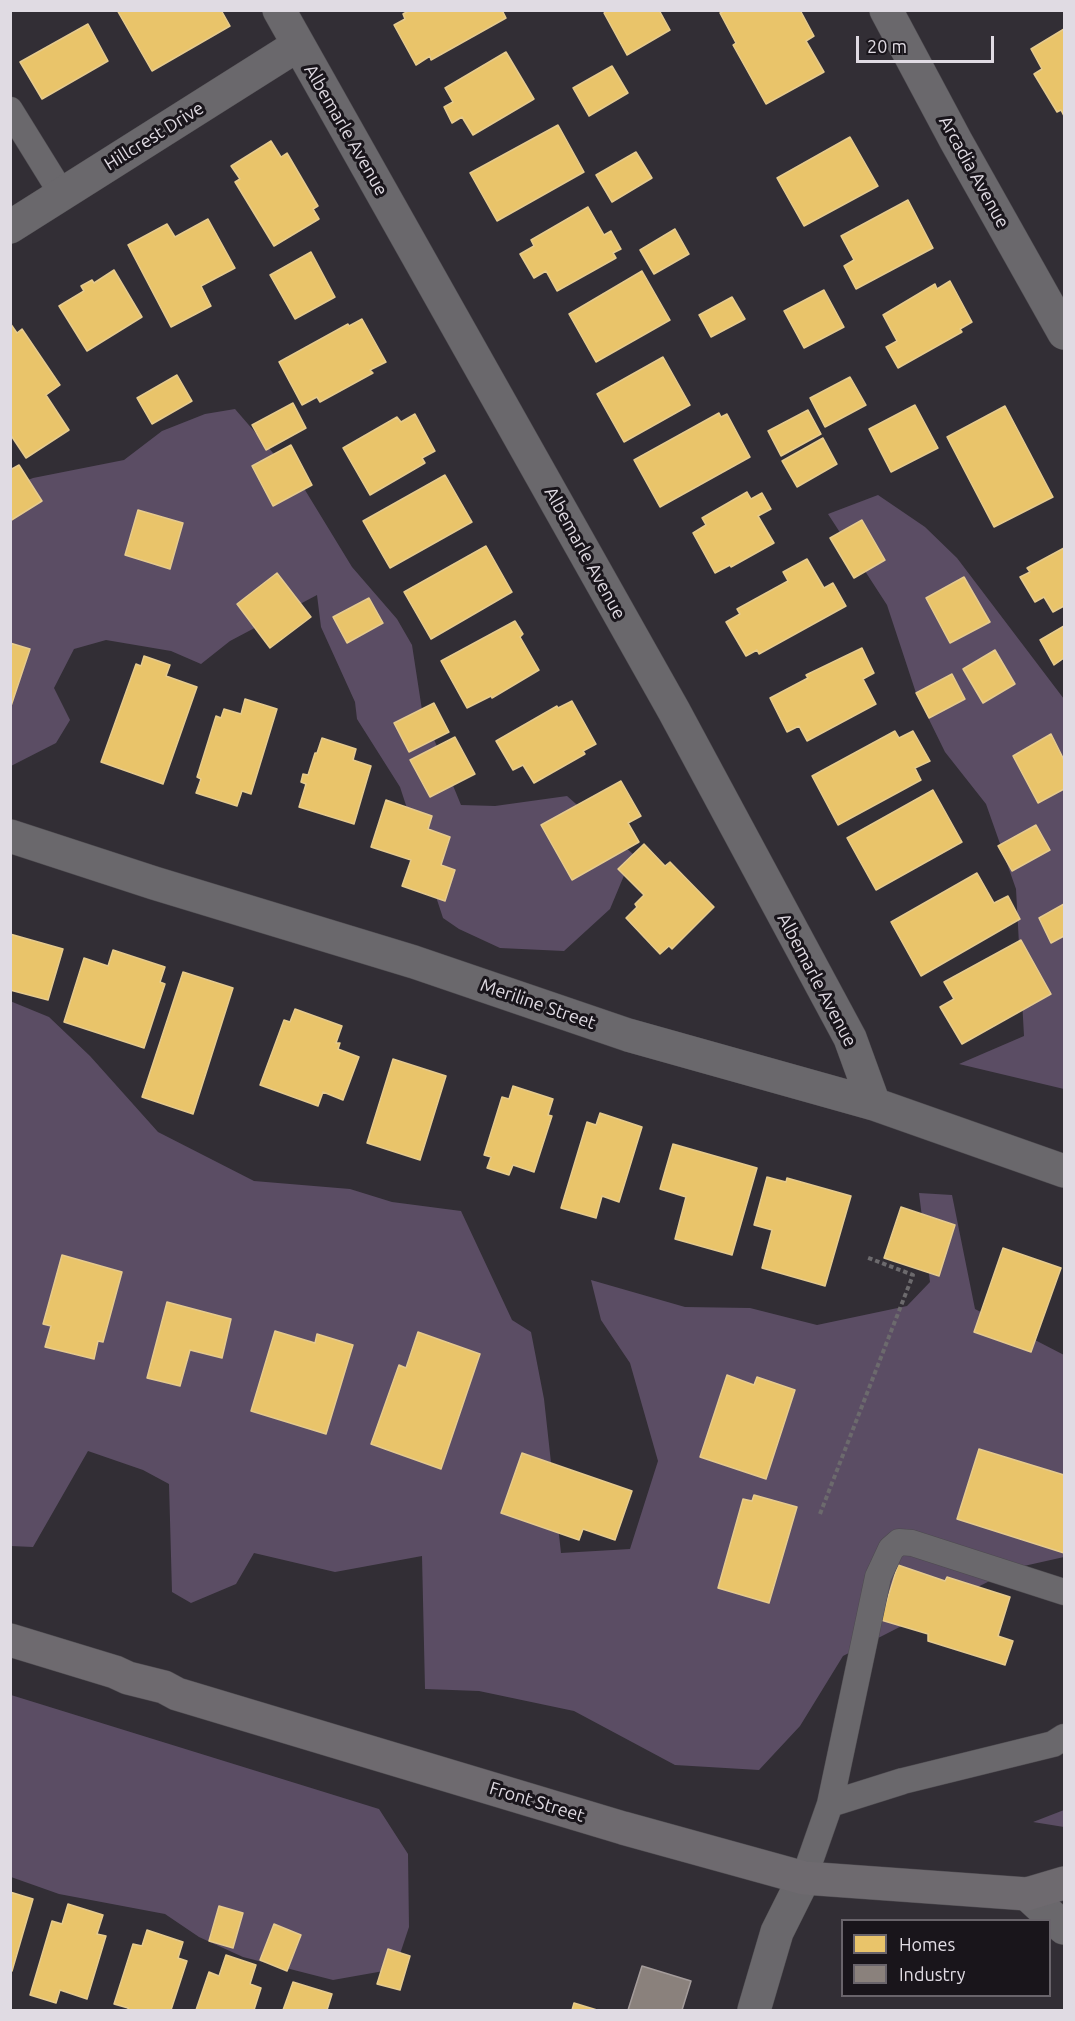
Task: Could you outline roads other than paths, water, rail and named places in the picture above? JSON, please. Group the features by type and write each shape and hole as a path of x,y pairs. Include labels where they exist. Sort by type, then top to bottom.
{"main road":[{"name":"Front Street","path":"10,1640 128,1678 164,1687 177,1694 623,1828 804,1878 1027,1894"},
{"path":"1027,1894 1065,1883"}],"street":[{"name":"Albemarle Avenue","path":"279,10 674,711 850,1038 874,1104"},
{"name":"Arcadia Avenue","path":"886,10 1065,333"},
{"name":"Hillcrest Drive","path":"10,227 298,45"},
{"name":"Meriline Street","path":"10,836 154,883 414,962 628,1035 874,1104 1065,1171"},
{"path":"754,2010 777,1932 804,1878"},
{"path":"1027,1894 1065,1928"}],"lane":[{"path":"10,110 62,194"},
{"path":"804,1878 830,1804 878,1577 891,1549 899,1542 912,1543 1065,1592"},
{"path":"830,1804 903,1782 1053,1744 1065,1737"}]}
